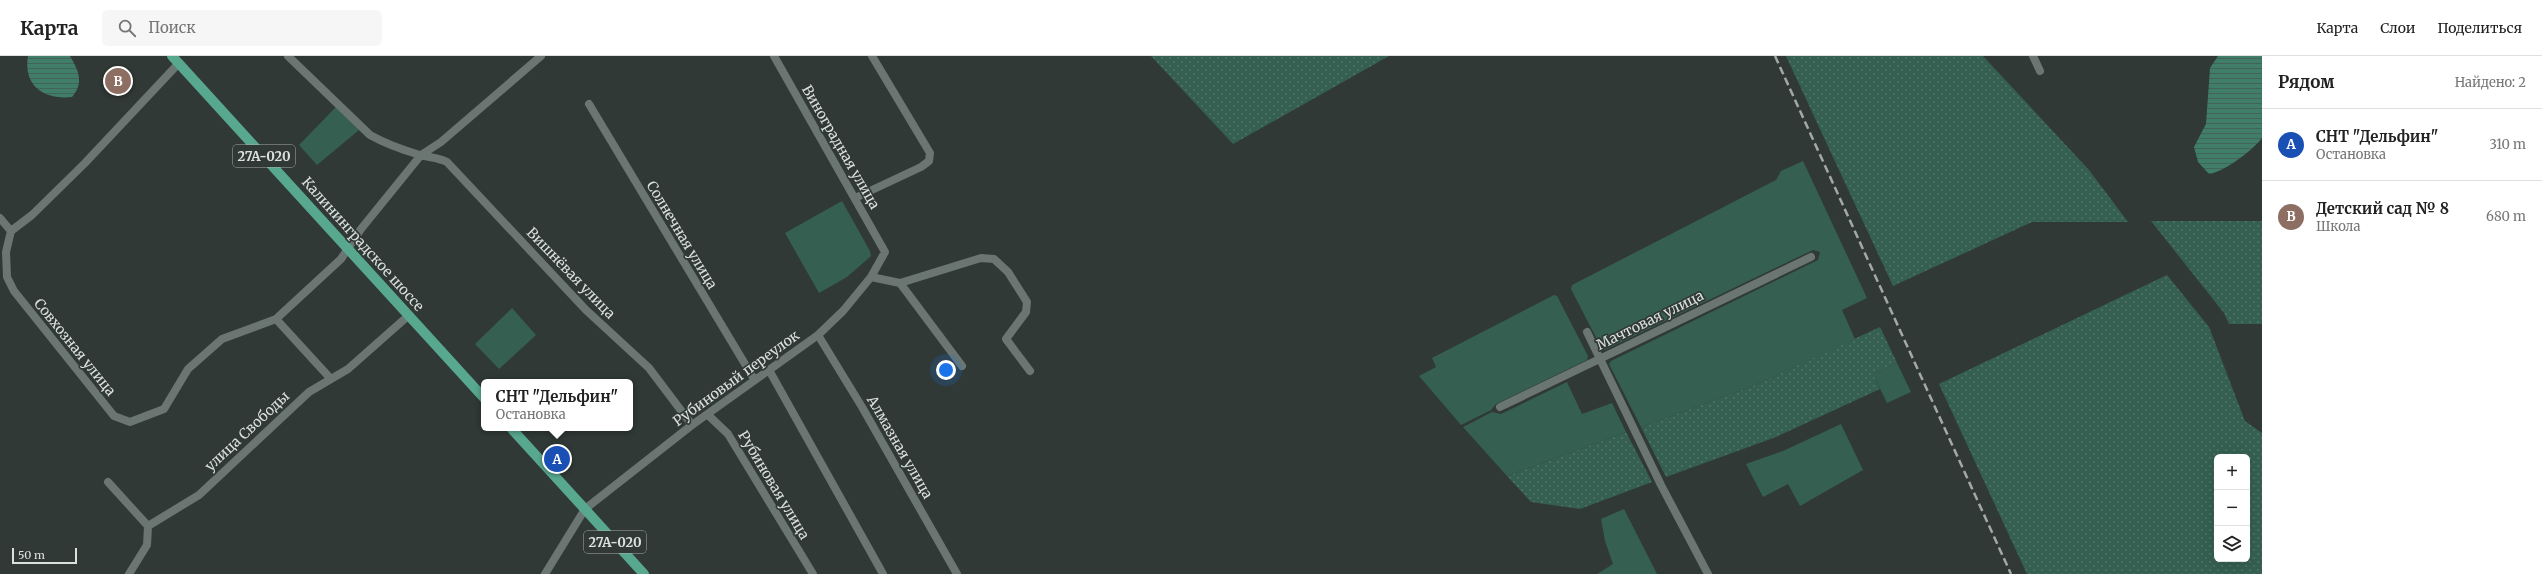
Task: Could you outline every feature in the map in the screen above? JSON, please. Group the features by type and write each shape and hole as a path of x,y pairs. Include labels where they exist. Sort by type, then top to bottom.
{"main road":[{"name":"Калининградское шоссе","path":"175,60 481,395"},
{"name":"27А-020","path":"514,431 644,574"}],"street":[{"name":"Вишнёвая улица","path":"288,56 370,135 385,143 421,155 436,156 447,162 586,310 649,368 692,425"},
{"name":"Совхозная улица","path":"11,231 3,253 7,276 14,291 114,416 130,422 164,409 188,369 222,339 276,319 341,259 361,229 421,155 441,142 541,56"},
{"name":"Виноградная улица","path":"774,56 885,252"},
{"path":"855,198 922,167 929,161 930,153 872,56"},
{"path":"2033,56 2040,71"},
{"path":"0,218 11,231 32,215 84,163 175,60"},
{"name":"Солнечная улица","path":"589,104 754,379"},
{"name":"Рубиновый переулок","path":"585,509 692,425 708,415 754,379 770,370 818,335 843,311 871,276 885,252"},
{"name":"Мачтовая улица","path":"1500,407 1811,257"},
{"path":"871,276 900,283 981,258 994,260 1008,272 1027,302 1026,312 1006,339 1030,372"},
{"path":"900,283 962,366"},
{"name":"улица Свободы","path":"148,526 199,495 309,392 330,378 348,369 408,316"},
{"path":"276,319 330,378"},
{"path":"1587,332 1661,485 1708,574"},
{"name":"Алмазная улица","path":"818,335 862,407 957,574"},
{"path":"770,370 883,574"},
{"name":"Рубиновая улица","path":"708,415 728,434 813,574"},
{"path":"108,482 148,526 147,546 129,574"},
{"path":"546,574 585,509"}],"shaded area":[{"path":"28,56 70,56 79,77 78,87 72,97 53,96 38,89 32,83 29,75 27,66"},
{"path":"1151,56 1389,56 1233,144"},
{"path":"1786,56 1983,56 2089,170 2128,222 2032,222 1893,286"},
{"path":"2218,56 2262,56 2262,138 2238,160 2209,174 2198,162 2194,147 2206,124 2210,68"},
{"path":"336,107 359,130 317,165 299,145"},
{"path":"1803,161 1867,298 1842,310 1855,339 1755,385 1641,427 1609,364 1611,361 1818,260 1820,252 1813,250 1605,350 1602,349 1571,289 1572,285 1776,180 1781,171"},
{"path":"842,201 870,251 871,256 847,277 819,293 785,233"},
{"path":"2151,221 2262,221 2262,324 2229,324 2224,313"},
{"path":"2167,275 2209,327 2245,421 2262,433 2262,574 2027,574 1939,384"},
{"path":"1554,295 1557,296 1588,356 1587,360 1496,404 1491,410 1461,425 1419,376 1436,367 1432,358"},
{"path":"512,308 536,335 499,369 475,344"},
{"path":"1880,327 1897,363 1873,374 1880,389 1776,437 1666,477 1641,427 1755,385"},
{"path":"1897,363 1911,392 1887,403 1873,374"},
{"path":"1567,382 1582,414 1612,403 1626,432 1507,476 1463,427 1492,412 1501,414"},
{"path":"1841,424 1863,470 1800,506 1788,484 1763,497 1746,464 1783,451"},
{"path":"1626,432 1652,482 1580,509 1531,502 1507,476"},
{"path":"1624,509 1657,574 1597,574 1613,564 1605,541 1601,519"}],"railway":[{"path":"1775,56 2011,574"}],"place":[{"name":"Детский сад № 8","path":"118,81"},
{"name":"СНТ \"Дельфин\"","path":"557,459"}]}
